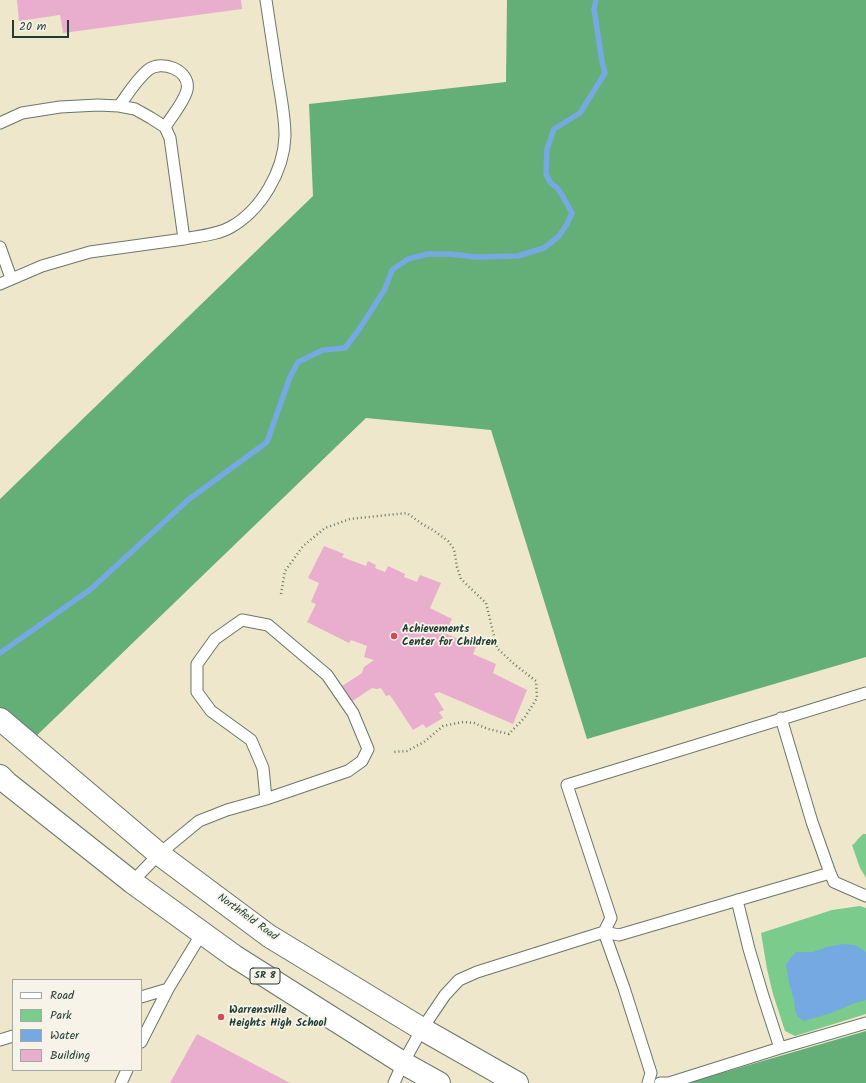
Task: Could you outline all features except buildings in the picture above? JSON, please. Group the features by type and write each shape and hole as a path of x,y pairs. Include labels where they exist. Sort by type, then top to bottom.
{"main road":[{"name":"Northfield Road","path":"0,719 159,854 269,936 422,1030 517,1083"},
{"name":"SR 8","path":"0,776 132,882 234,956 402,1063 439,1083"}],"lane":[{"path":"0,284 42,266 90,252 184,239 230,228 257,206 267,193 277,172 282,158 285,137 281,98 266,0"},
{"path":"119,106 148,69 158,65 169,66 180,71 186,79 187,88 184,98 166,127"},
{"path":"0,123 22,113 60,107 98,105 119,106 135,109 166,127 170,138 184,239"},
{"path":"0,247 11,278"},
{"path":"132,882 159,854 200,821 227,810 266,799 348,771 362,761 368,749 353,713 327,675 268,625 242,620 215,639 197,664 197,692 211,711 251,740 263,768 266,799"},
{"path":"648,1083 651,1073 604,932 611,918 567,785 866,693"},
{"path":"781,718 812,822 834,882 866,896"},
{"path":"394,1083 402,1063 422,1030 445,995 459,980 477,972 604,932 619,935 830,873"},
{"path":"737,900 749,949 780,1048"},
{"path":"142,1040 168,989 202,933"},
{"path":"142,997 168,989"},
{"path":"660,1083 669,1082 866,1022"},
{"path":"0,1040 12,1036"},
{"path":"121,1083 127,1071"}],"path":[{"path":"281,594 285,571 303,546 325,528 350,519 407,513 438,533 448,541 454,549 457,567 462,579 486,603 496,648 536,681 537,698 524,717 509,734 463,722 444,726 424,742 408,751 393,752"}],"green space":[{"path":"507,0 866,0 866,657 587,739 491,430 366,418 29,743 0,719 0,499 313,196 309,104 506,82"},
{"path":"863,834 866,834 866,878 860,868 852,845"},
{"path":"860,906 866,908 866,1014 795,1036 785,1031 773,994 761,933 832,910"},
{"path":"866,1031 866,1083 687,1083"}],"water":[{"path":"843,944 855,945 866,952 866,1000 804,1021 797,1016 795,1010 786,964 796,952 813,952 827,947"}],"waterway":[{"path":"0,653 91,589 188,500 267,442 290,377 298,362 323,350 345,348 385,289 392,270 408,259 428,254 450,254 476,257 518,256 544,248 559,236 572,213 562,195 550,182 546,174 547,149 554,129 580,113 605,73 594,9 596,0"}],"place":[{"name":"Achievements Center for Children","path":"394,636"},
{"name":"Warrensville Heights High School","path":"221,1017"}]}
